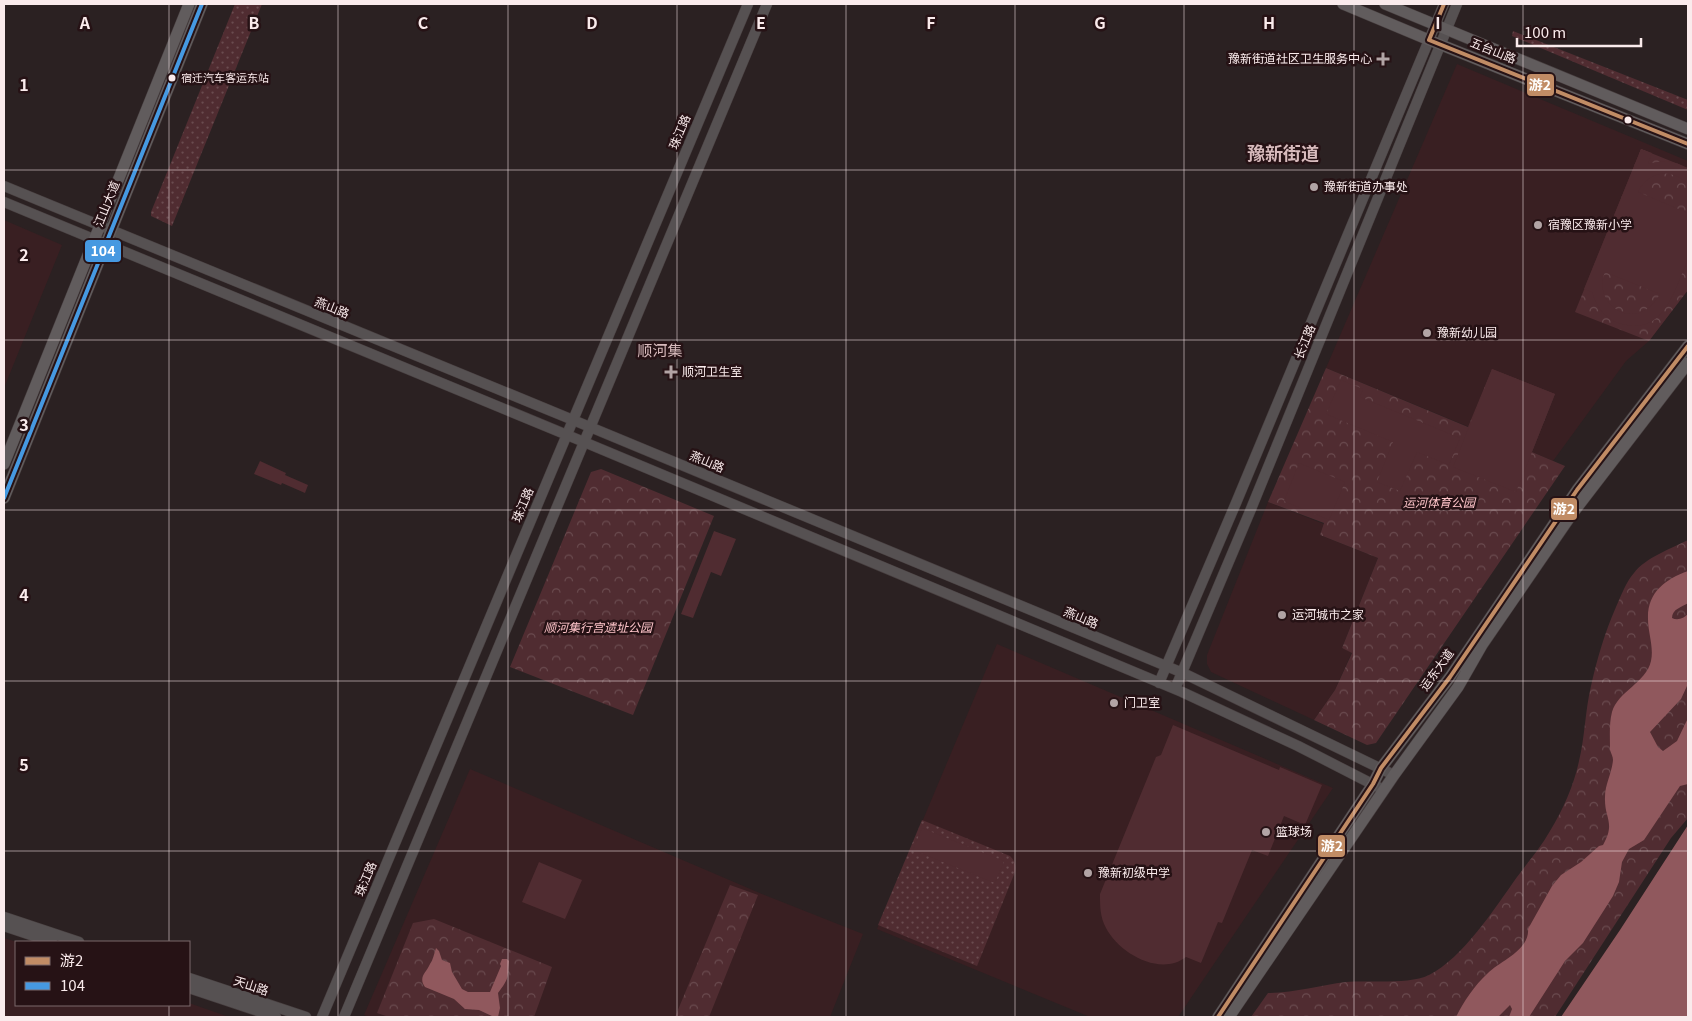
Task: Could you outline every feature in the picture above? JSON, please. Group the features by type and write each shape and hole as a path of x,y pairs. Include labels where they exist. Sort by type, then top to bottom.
{"main road":[{"name":"江山大道","path":"4,464 98,226 189,4"},
{"name":"江山大道","path":"4,498 202,4"},
{"name":"五台山路","path":"1343,4 1688,144"},
{"name":"五台山路","path":"1385,4 1688,129"},
{"name":"运东大道","path":"1218,1017 1373,784 1381,768 1450,677 1578,490 1688,346"},
{"name":"运东大道","path":"1229,1017 1394,775 1458,687 1482,645 1576,508 1688,363"}],"street":[{"name":"珠江路","path":"322,1017 748,4"},
{"path":"344,1017 767,4"},
{"name":"长江路","path":"1441,27 1444,4"},
{"name":"长江路","path":"1160,683 1434,42 1441,27 1457,4"},
{"name":"长江路","path":"1175,689 1434,42"},
{"name":"燕山路","path":"4,186 111,232 590,427 1182,673 1394,775"},
{"path":"4,202 566,434 1175,689 1295,744 1384,790"},
{"path":"4,917 76,941"},
{"path":"4,926 49,941"},
{"name":"天山路","path":"190,978 306,1017"},
{"name":"天山路","path":"190,988 276,1017"}],"shaded area":[{"name":"宿豫区豫新小学","path":"1457,64 1688,161 1688,290 1649,341 1626,361 1553,461 1532,452 1555,394 1469,427 1326,368"},
{"path":"4,220 62,245 4,388"},
{"name":"运河城市之家","path":"1268,502 1324,524 1320,535 1378,558 1342,648 1352,652 1335,690 1314,720 1211,672 1207,664 1207,655"},
{"path":"1688,571 1688,603 1675,610 1672,615 1672,618 1681,619 1688,614 1687,686 1681,699 1650,732 1658,747 1663,751 1677,741 1688,718 1688,784 1680,786 1644,840 1629,849 1622,862 1619,882 1613,896 1583,943 1565,961 1529,1017 1509,1017 1512,1009 1510,1005 1498,1017 1456,1017 1462,1005 1483,978 1524,943 1528,929 1552,886 1561,875 1581,862 1599,846 1603,845 1609,831 1605,797 1613,760 1610,750 1612,712 1620,698 1644,675 1651,661 1652,650 1648,610 1654,594 1672,578"},
{"name":"豫新初级中学","path":"997,644 1333,788 1178,1017 1090,1017 877,929"},
{"path":"470,769 762,894 863,934 830,1017 369,1017 364,1015"},
{"path":"1688,825 1688,1017 1561,1017 1620,930"},
{"path":"4,938 15,941 15,1006 190,1006 190,1003 229,1017 4,1017"},
{"path":"436,948 442,960 450,963 452,972 462,989 468,992 490,992 502,959 509,961 507,978 498,993 500,1008 498,1017 479,1010 465,1009 454,999 425,987 422,978 432,961"}],"green space":[{"path":"235,4 262,4 172,226 151,216 151,212"},
{"path":"1513,31 1688,100 1688,110 1512,36"},
{"path":"1641,149 1688,168 1688,290 1649,341 1575,312"},
{"path":"1641,149 1652,153 1648,164 1669,162 1688,169 1688,184 1674,175 1660,174 1648,180 1638,192 1688,213 1689,245 1687,262 1670,300 1659,316 1644,325 1634,326 1616,322 1602,312 1592,292 1584,289","holes":["1605,272 1660,294 1650,306 1639,313 1628,314 1618,311 1604,295 1602,284"]},
{"name":"运河体育公园","path":"1326,368 1468,427 1492,369 1555,394 1532,452 1565,466 1376,743 1367,745 1314,720 1335,690 1352,653 1342,648 1378,558 1320,535 1324,523 1268,502"},
{"path":"1492,369 1555,394 1516,492 1453,467"},
{"path":"1341,380 1363,389 1360,397 1460,438 1449,465 1417,452 1400,491 1377,482 1393,442 1326,414"},
{"path":"260,461 308,485 305,493 254,474"},
{"path":"1299,463 1345,482 1329,520 1284,501"},
{"name":"顺河集行宫遗址公园","path":"601,469 714,516 633,715 510,667 591,472"},
{"path":"714,531 736,539 721,576 711,572 693,618 681,614"},
{"path":"1688,540 1688,818 1671,838 1555,1017 1251,1017 1268,993 1288,992 1346,982 1400,981 1421,978 1442,967 1466,945 1543,843 1568,797 1583,743 1593,676 1612,616 1626,585 1634,573 1645,563"},
{"path":"1173,725 1279,770 1280,767 1322,785 1305,825 1284,816 1268,856 1252,850 1222,923 1218,922 1201,963 1186,957 1176,963 1164,964 1141,959 1120,946 1112,937 1104,924 1101,911 1100,894 1156,757 1161,755"},
{"path":"922,820 1010,856 1015,863 1015,872 977,966 878,925"},
{"path":"922,828 1004,861 995,883 913,850"},
{"path":"539,862 582,880 565,919 522,902"},
{"path":"730,885 758,895 709,1017 675,1017"},
{"path":"434,919 552,967 534,1017 389,1017 377,1013 413,923"}],"transit line":[{"name":"104","path":"4,498 202,4"},
{"name":"游2","path":"1444,4 1429,40 1688,144"},
{"name":"游2","path":"1218,1017 1373,784 1381,768 1450,677 1577,490 1688,346"}],"place":[{"name":"豫新街道社区卫生服务中心","path":"1383,59"},
{"name":"宿迁汽车客运东站","path":"172,78"},
{"name":"豫新街道办事处","path":"1314,187"},
{"name":"宿豫区豫新小学","path":"1538,225"},
{"name":"豫新幼儿园","path":"1427,333"},
{"name":"顺河卫生室","path":"671,372"},
{"name":"运河城市之家","path":"1282,615"},
{"name":"门卫室","path":"1114,703"},
{"name":"篮球场","path":"1266,832"},
{"name":"豫新初级中学","path":"1088,873"}],"district":[{"name":"豫新街道","path":"1283,154"},
{"name":"顺河集","path":"660,351"}]}
